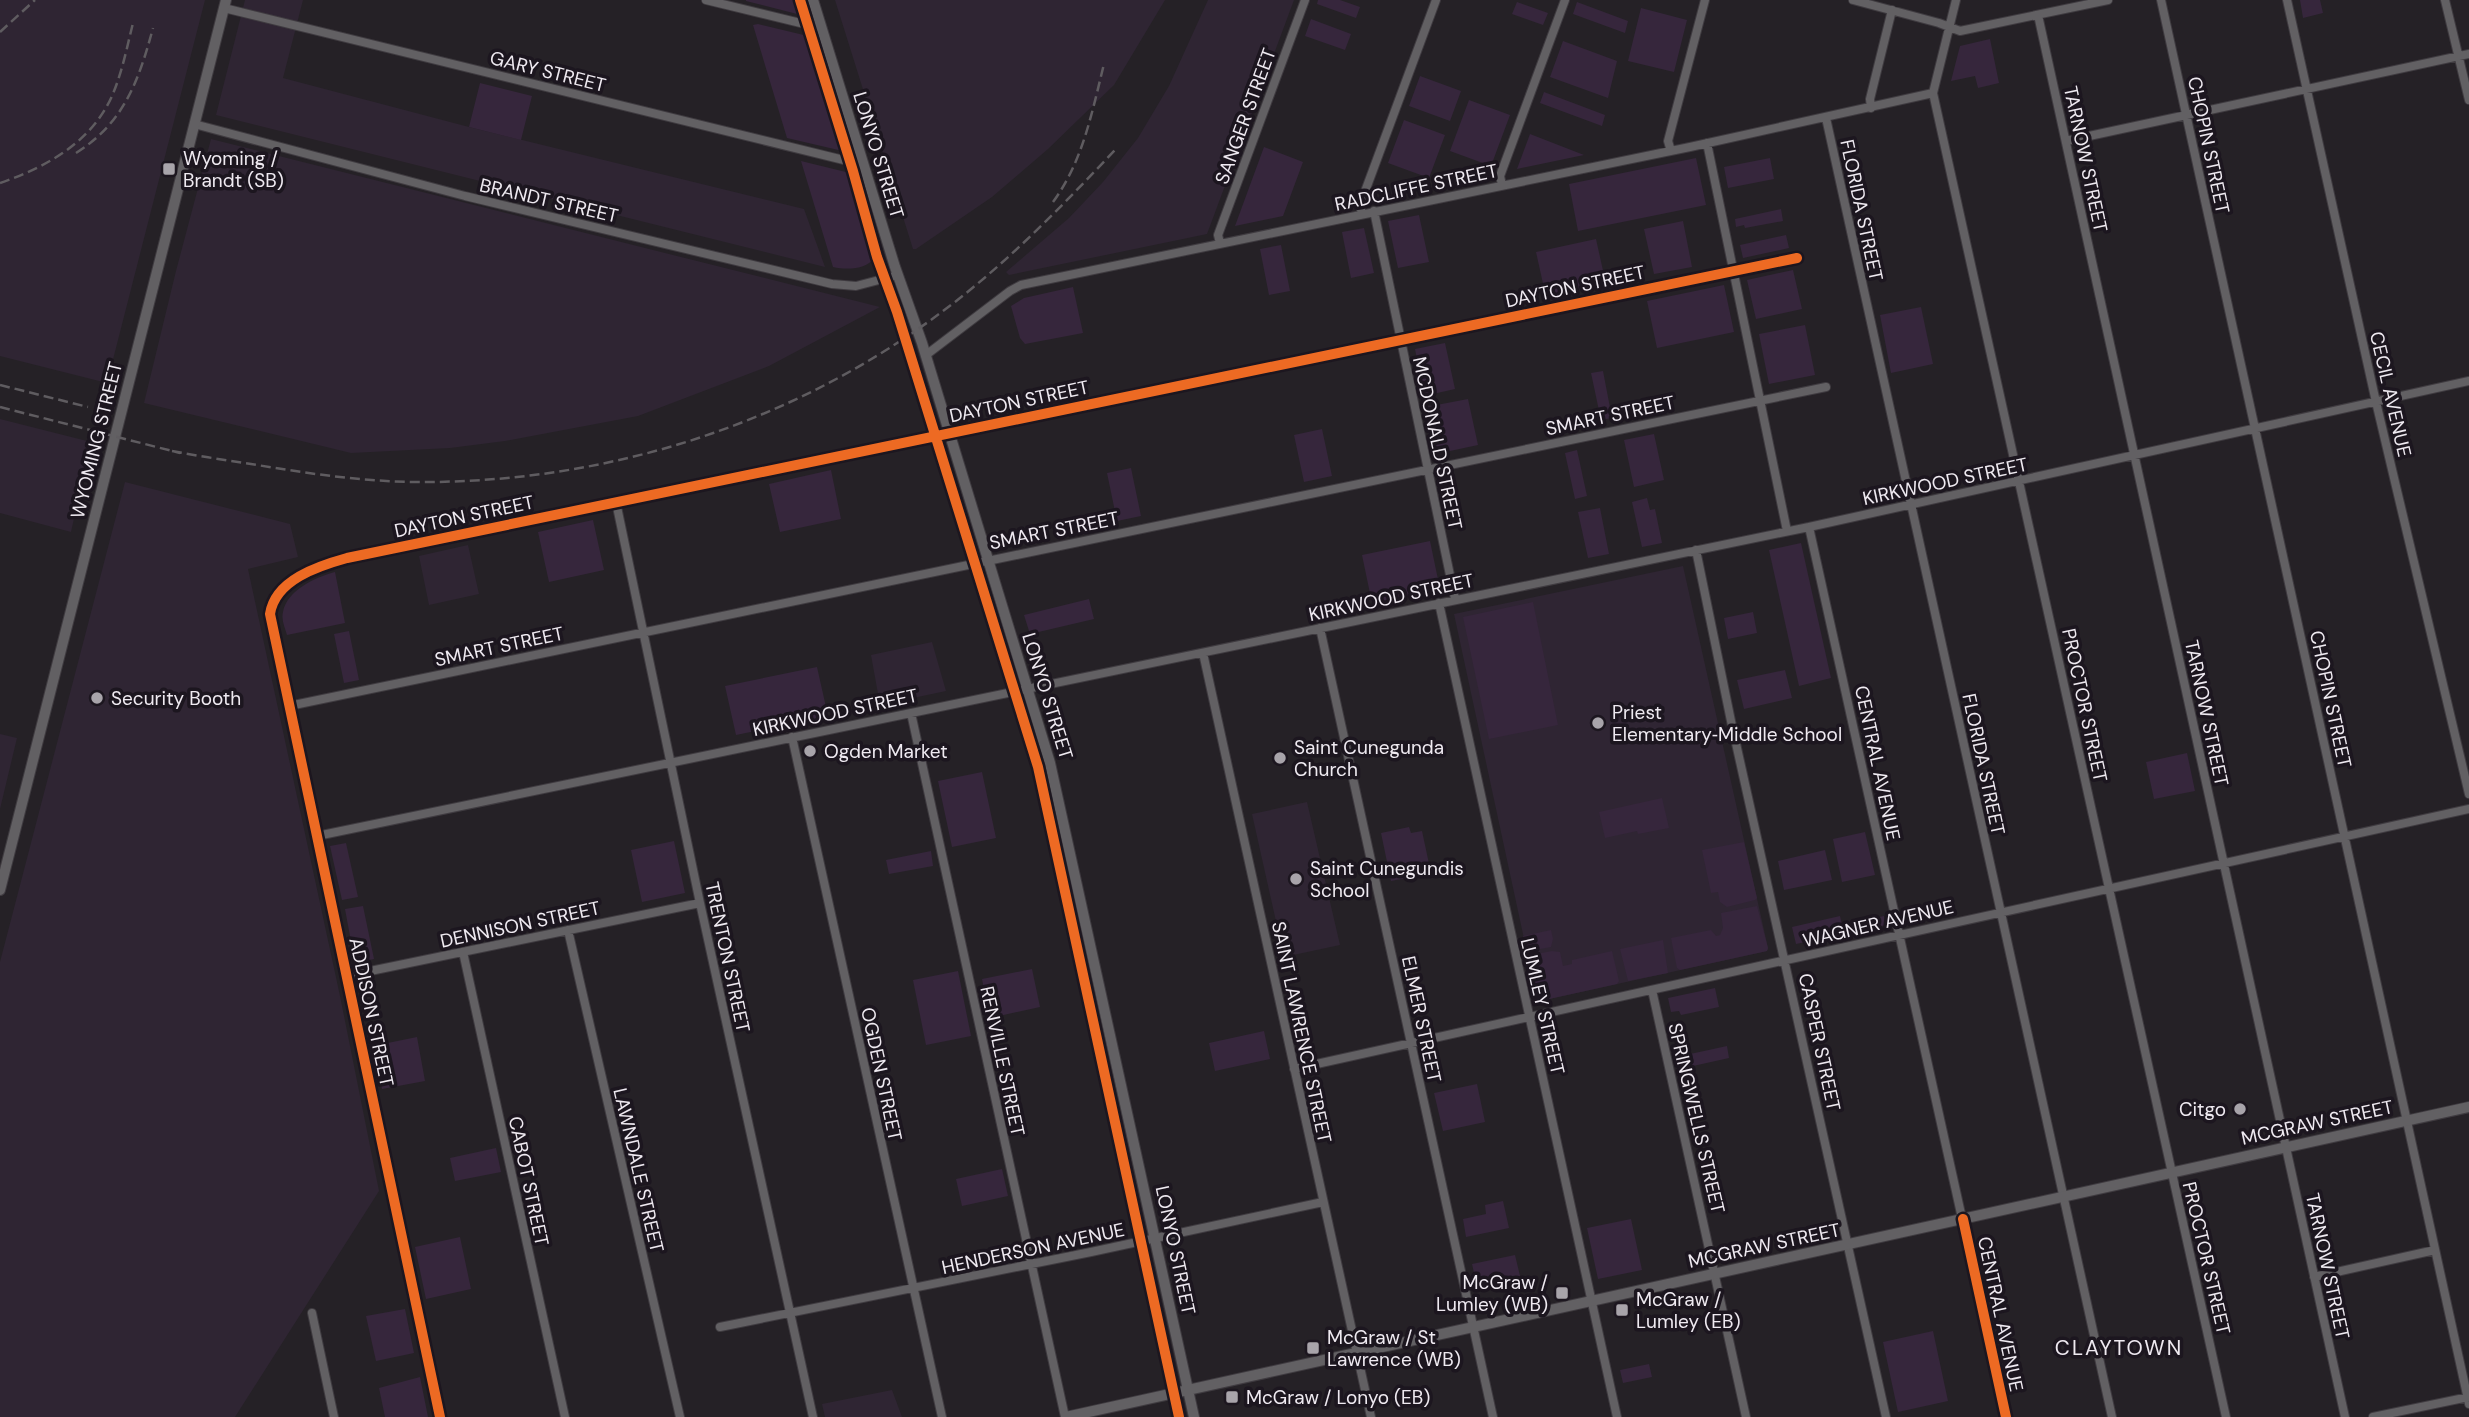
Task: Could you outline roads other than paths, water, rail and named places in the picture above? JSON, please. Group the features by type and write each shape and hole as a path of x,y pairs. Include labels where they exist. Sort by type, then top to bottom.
{"street":[{"path":"706,0 821,28"},
{"name":"LONYO STREET","path":"813,0 898,275 926,355 1054,779 1194,1417"},
{"name":"SANGER STREET","path":"1220,243 1218,235 1305,0"},
{"path":"1362,214 1360,205 1436,0"},
{"path":"1502,185 1500,176 1565,0"},
{"path":"1671,151 1668,141 1705,0"},
{"path":"1853,0 1960,31 2108,0"},
{"name":"PROCTOR STREET","path":"1956,0 1933,93 2226,1417"},
{"name":"CHOPIN STREET","path":"2161,0 2469,1399"},
{"name":"CECIL AVENUE","path":"2287,0 2376,402 2469,794"},
{"path":"2445,0 2469,100"},
{"name":"WYOMING STREET","path":"0,890 225,4"},
{"name":"GARY STREET","path":"225,4 864,165"},
{"path":"1871,108 1870,99 1892,10"},
{"name":"TARNOW STREET","path":"2038,15 2345,1417"},
{"path":"2066,141 2469,54"},
{"name":"RADCLIFFE STREET","path":"926,355 1021,285 1671,151 1933,93"},
{"name":"FLORIDA STREET","path":"1826,118 2112,1417"},
{"name":"BRANDT STREET","path":"194,124 466,196 832,284 856,286 898,275"},
{"path":"1707,143 1787,531"},
{"name":"MCDONALD STREET","path":"1374,211 1455,599"},
{"name":"DAYTON STREET","path":"270,614 273,603 291,583 313,568 327,563 1797,258"},
{"name":"KIRKWOOD STREET","path":"317,836 1810,527 2469,381"},
{"name":"SMART STREET","path":"289,706 1826,387"},
{"name":"TRENTON STREET","path":"616,502 670,763 813,1417"},
{"name":"CENTRAL AVENUE","path":"1810,527 2006,1417"},
{"name":"CASPER STREET","path":"1696,550 1731,721 1886,1417"},
{"name":"LUMLEY STREET","path":"1439,603 1617,1417"},
{"name":"ADDISON STREET","path":"270,614 440,1417"},
{"name":"ELMER STREET","path":"1320,628 1493,1417"},
{"name":"SAINT LAWRENCE STREET","path":"1203,653 1371,1417"},
{"name":"RENVILLE STREET","path":"911,713 1066,1417"},
{"name":"OGDEN STREET","path":"792,737 942,1417"},
{"name":"WAGNER AVENUE","path":"1294,1069 2469,809"},
{"name":"DENNISON STREET","path":"346,976 700,902"},
{"name":"LAWNDALE STREET","path":"568,930 680,1417"},
{"name":"CABOT STREET","path":"463,952 565,1417"},
{"name":"SPRINGWELLS STREET","path":"1652,990 1746,1417"},
{"name":"MCGRAW STREET","path":"1066,1417 2469,1107"},
{"name":"HENDERSON AVENUE","path":"720,1327 1032,1265 1323,1202"},
{"path":"2314,1277 2435,1250"},
{"path":"312,1313 334,1417"},
{"path":"2373,1417 2469,1399"}],"railway":[{"path":"0,32 35,0"},
{"path":"0,183 50,161 92,127 103,113 116,87 133,23"},
{"path":"76,153 93,141 118,114 142,65 153,28"},
{"path":"1053,202 1079,153 1104,64"},
{"path":"172,451 332,476 413,482 486,480 557,472 628,458 697,438 764,413 829,383 892,347 951,305 995,269 1116,149"},
{"path":"0,385 88,407"},
{"path":"0,407 180,453"}],"place":[{"name":"Wyoming / Brandt (SB)","path":"169,169"},
{"name":"Security Booth","path":"97,698"},
{"name":"Priest Elementary‑Middle School","path":"1598,723"},
{"name":"Ogden Market","path":"810,751"},
{"name":"Saint Cunegunda Church","path":"1280,758"},
{"name":"Saint Cunegundis School","path":"1296,879"},
{"name":"Citgo","path":"2240,1109"},
{"name":"McGraw / Lumley (WB)","path":"1562,1293"},
{"name":"McGraw / Lumley (EB)","path":"1622,1310"},
{"name":"McGraw / St Lawrence (WB)","path":"1313,1348"},
{"name":"McGraw / Lonyo (EB)","path":"1232,1397"}],"district":[{"name":"CLAYTOWN","path":"2119,1348"}]}
